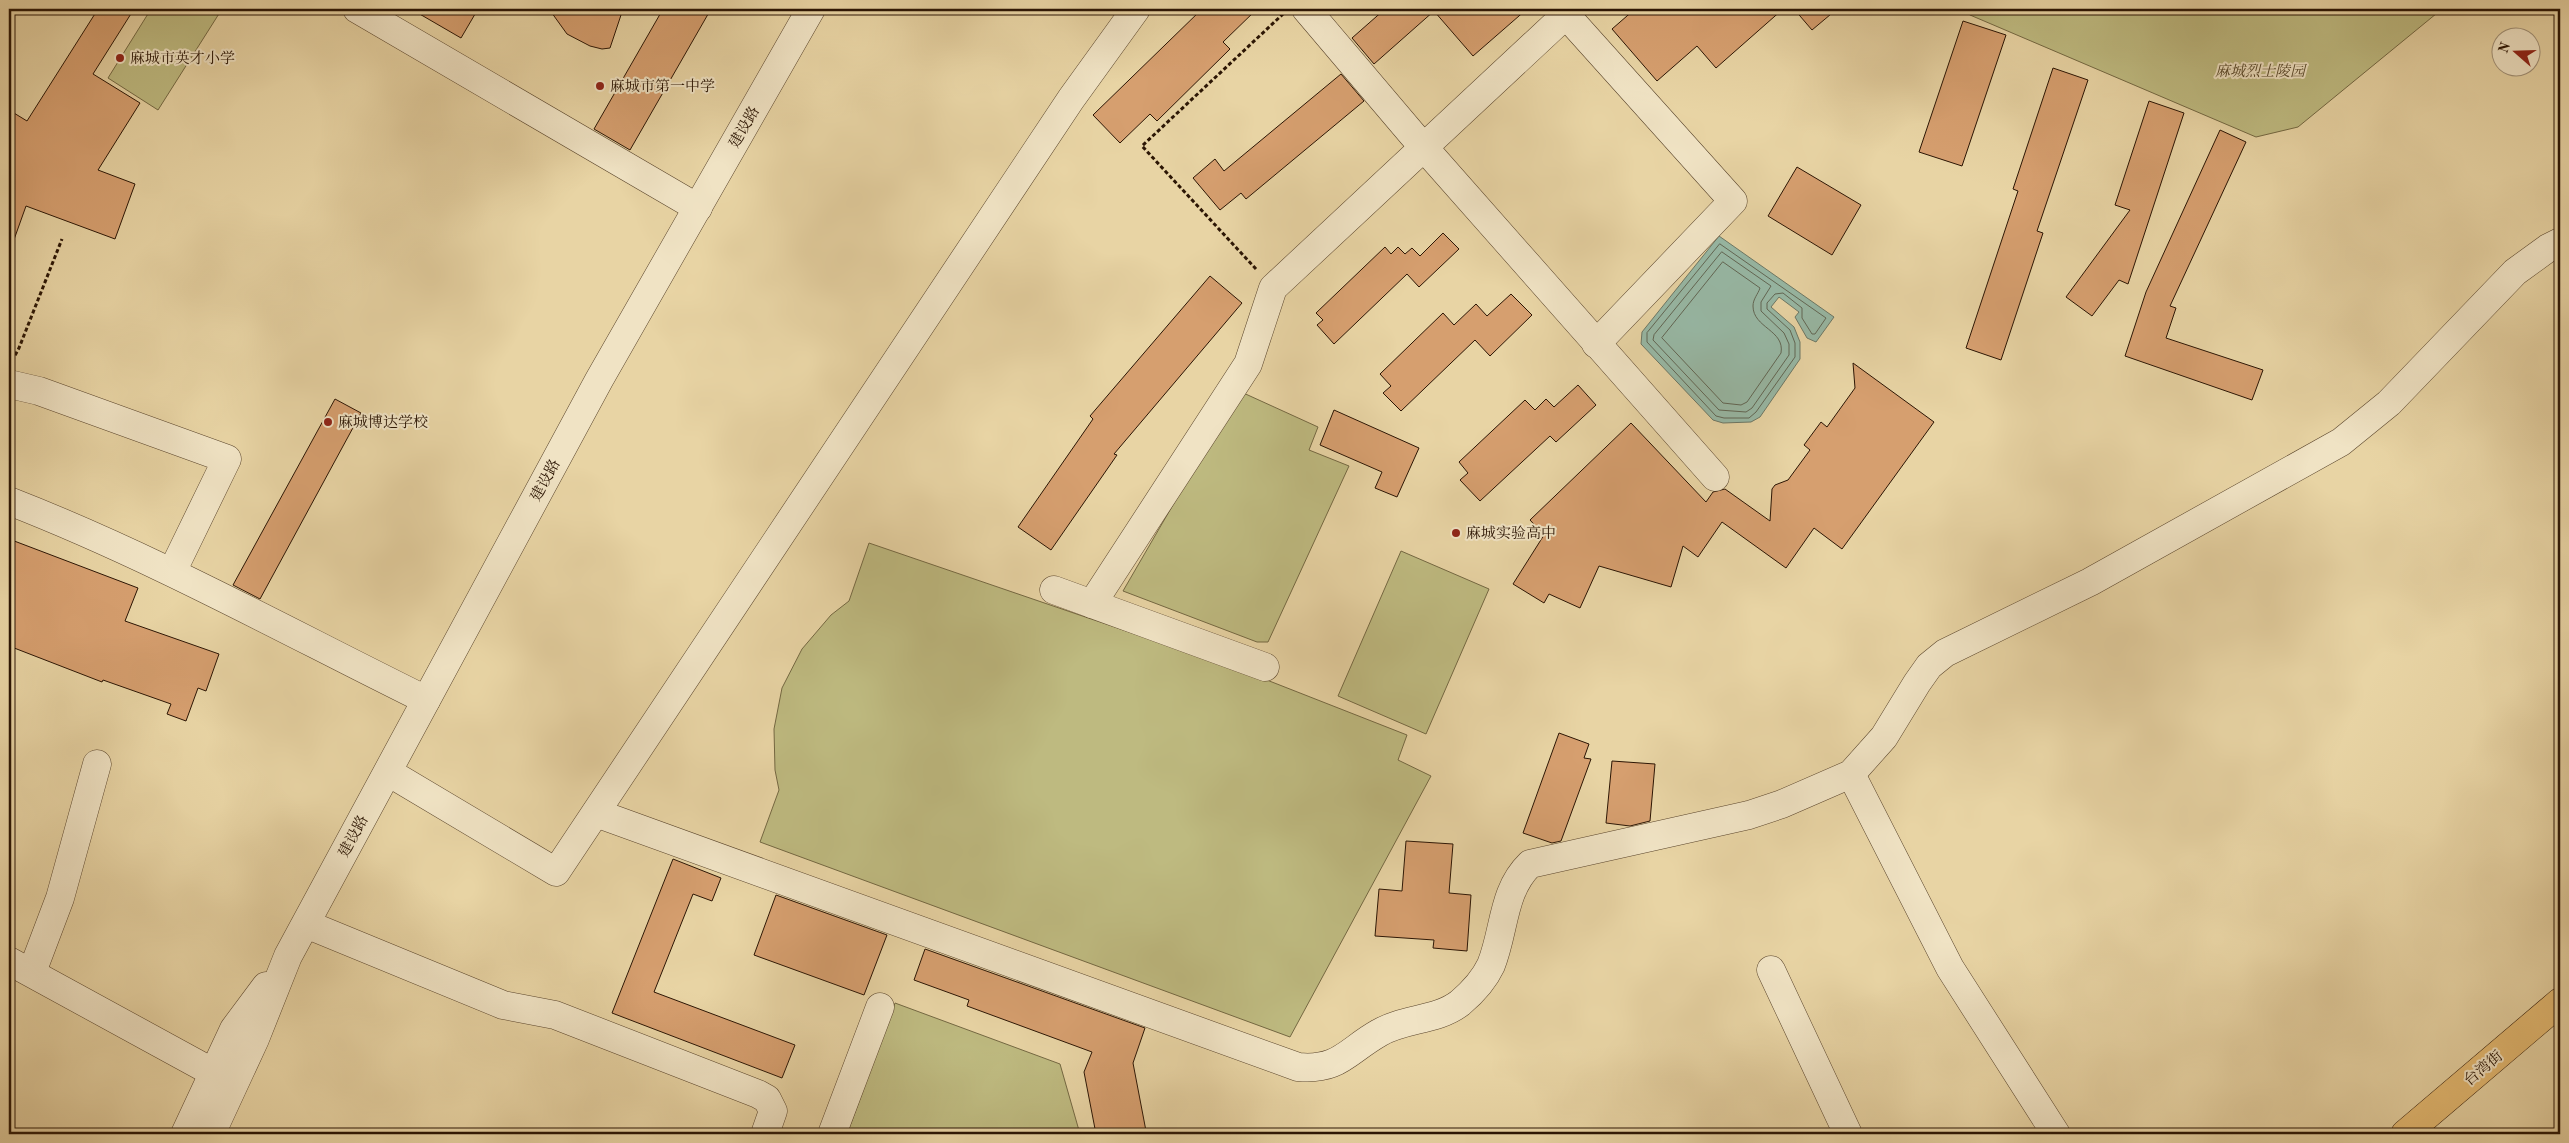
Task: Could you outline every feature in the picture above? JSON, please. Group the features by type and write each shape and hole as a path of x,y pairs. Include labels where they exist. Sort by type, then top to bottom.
{"main road":[{"name":"台湾街","path":"2405,1134 2560,1002"}],"street":[{"path":"357,9 698,208"},
{"name":"建设路","path":"185,1134 234,1029 288,956 599,380 811,9"},
{"path":"388,772 556,872 1071,99 1136,9"},
{"path":"1306,9 1596,344 1715,477"},
{"path":"1092,604 1248,364 1273,288 1569,12 1733,201 1596,344"},
{"path":"596,813 1298,1067 1310,1068 1340,1061 1368,1039 1399,1024 1440,1014 1458,1004 1474,990 1491,964 1514,884 1530,864 1741,818 1782,804 1851,774 1884,737 1916,683 1930,666 1945,653 2090,582 2340,442 2389,403 2515,272 2548,248 2560,242"},
{"path":"9,384 39,391 227,460 172,572"},
{"path":"9,501 71,525 172,572 426,700"},
{"path":"1054,590 1265,667"},
{"path":"97,764 60,898 20,967 214,1073"},
{"path":"1851,774 1950,968 2056,1134"},
{"path":"306,924 503,1005 555,1015 758,1094 767,1099 773,1111 765,1134"},
{"name":"建设路","path":"211,1134 255,1039 288,956"},
{"path":"1771,970 1848,1134"},
{"path":"832,1134 880,1007"}],"path":[{"path":"1273,288 1142,146 1289,9"},
{"path":"9,366 19,348 62,239"}],"green space":[{"path":"151,9 222,9 158,110 108,78"},
{"name":"麻城烈士陵园","path":"1962,9 2442,9 2298,127 2256,137 1970,15"},
{"path":"1239,391 1318,427 1309,450 1349,466 1268,642 1257,642 1123,591"},
{"path":"869,543 1249,673 1407,735 1398,760 1431,776 1290,1037 760,842 779,790 775,770 774,729 782,688 802,649 831,615 849,601"},
{"path":"1401,551 1489,589 1426,734 1338,696"},
{"path":"895,1003 1060,1064 1080,1134 847,1134"}],"water":[{"path":"1719,236 1834,317 1816,342 1807,338 1795,317 1799,312 1779,297 1771,307 1794,327 1800,342 1800,359 1760,417 1751,422 1723,423 1713,420 1641,344 1642,332"}],"building":[{"path":"98,9 134,9 93,74 140,103 98,170 135,184 115,239 26,206 11,248 9,248 9,162 13,151 9,148 9,110 27,121"},
{"path":"411,9 478,9 461,38"},
{"path":"549,9 623,9 610,48 602,49 590,46 567,34"},
{"path":"663,9 711,9 630,150 594,129"},
{"path":"1202,9 1257,9 1223,42 1230,49 1157,121 1150,114 1120,143 1093,115"},
{"path":"1385,9 1527,9 1473,56 1434,11 1374,64 1352,38"},
{"path":"1635,9 1783,9 1716,68 1697,46 1657,81 1612,29"},
{"path":"1794,9 1837,9 1812,30"},
{"path":"1963,21 2006,35 1962,166 1919,152"},
{"path":"2053,68 2088,80 2037,231 2043,233 2001,360 1966,348 2018,191 2013,189"},
{"path":"1341,74 1364,101 1246,199 1241,193 1220,210 1193,178 1215,159 1224,171"},
{"path":"2149,101 2184,113 2128,284 2119,280 2092,316 2066,297 2130,210 2115,205"},
{"path":"2220,130 2246,142 2170,306 2176,308 2166,338 2263,370 2252,400 2125,356 2146,292"},
{"path":"1797,167 1861,205 1832,255 1768,216"},
{"path":"1443,233 1459,249 1419,287 1407,274 1334,344 1317,325 1323,320 1316,313 1385,247 1391,254 1398,247 1405,254 1412,248 1420,256"},
{"path":"1210,276 1242,303 1114,454 1117,455 1051,550 1018,527 1093,419 1090,416"},
{"path":"1511,294 1532,315 1490,356 1475,340 1401,411 1383,393 1391,386 1380,374 1443,313 1454,325 1476,304 1487,316"},
{"path":"1853,363 1934,422 1842,549 1814,528 1786,568 1722,522 1698,557 1683,546 1671,587 1599,566 1580,608 1549,594 1544,603 1513,584 1544,535 1530,520 1631,423 1706,502 1713,492 1725,489 1770,521 1772,489 1775,485 1788,480 1810,450 1804,445 1821,422 1827,427 1855,388"},
{"path":"1578,385 1596,405 1556,442 1550,436 1480,501 1460,480 1468,473 1459,462 1525,400 1535,410 1546,399 1554,407"},
{"path":"335,399 361,413 260,599 233,585"},
{"path":"1334,410 1419,448 1397,497 1375,488 1382,472 1320,445"},
{"path":"9,539 138,588 125,621 219,654 206,691 198,688 186,721 167,714 171,704 103,680 102,682 9,646"},
{"path":"1559,733 1589,744 1584,758 1591,759 1561,841 1552,843 1523,833"},
{"path":"1612,761 1655,764 1650,821 1630,826 1606,823"},
{"path":"1406,841 1453,844 1449,893 1471,895 1467,951 1433,948 1434,940 1375,936 1379,889 1402,891"},
{"path":"673,859 721,878 712,901 693,894 654,992 795,1045 782,1078 612,1013"},
{"path":"776,895 887,935 864,995 754,955"},
{"path":"925,949 1145,1028 1133,1063 1146,1131 1127,1134 1096,1134 1084,1072 1092,1052 967,1006 969,1000 914,980"}],"place":[{"name":"麻城市英才小学","path":"120,58"},
{"name":"麻城市第一中学","path":"600,86"},
{"name":"麻城博达学校","path":"328,422"},
{"name":"麻城实验高中","path":"1456,533"}]}
